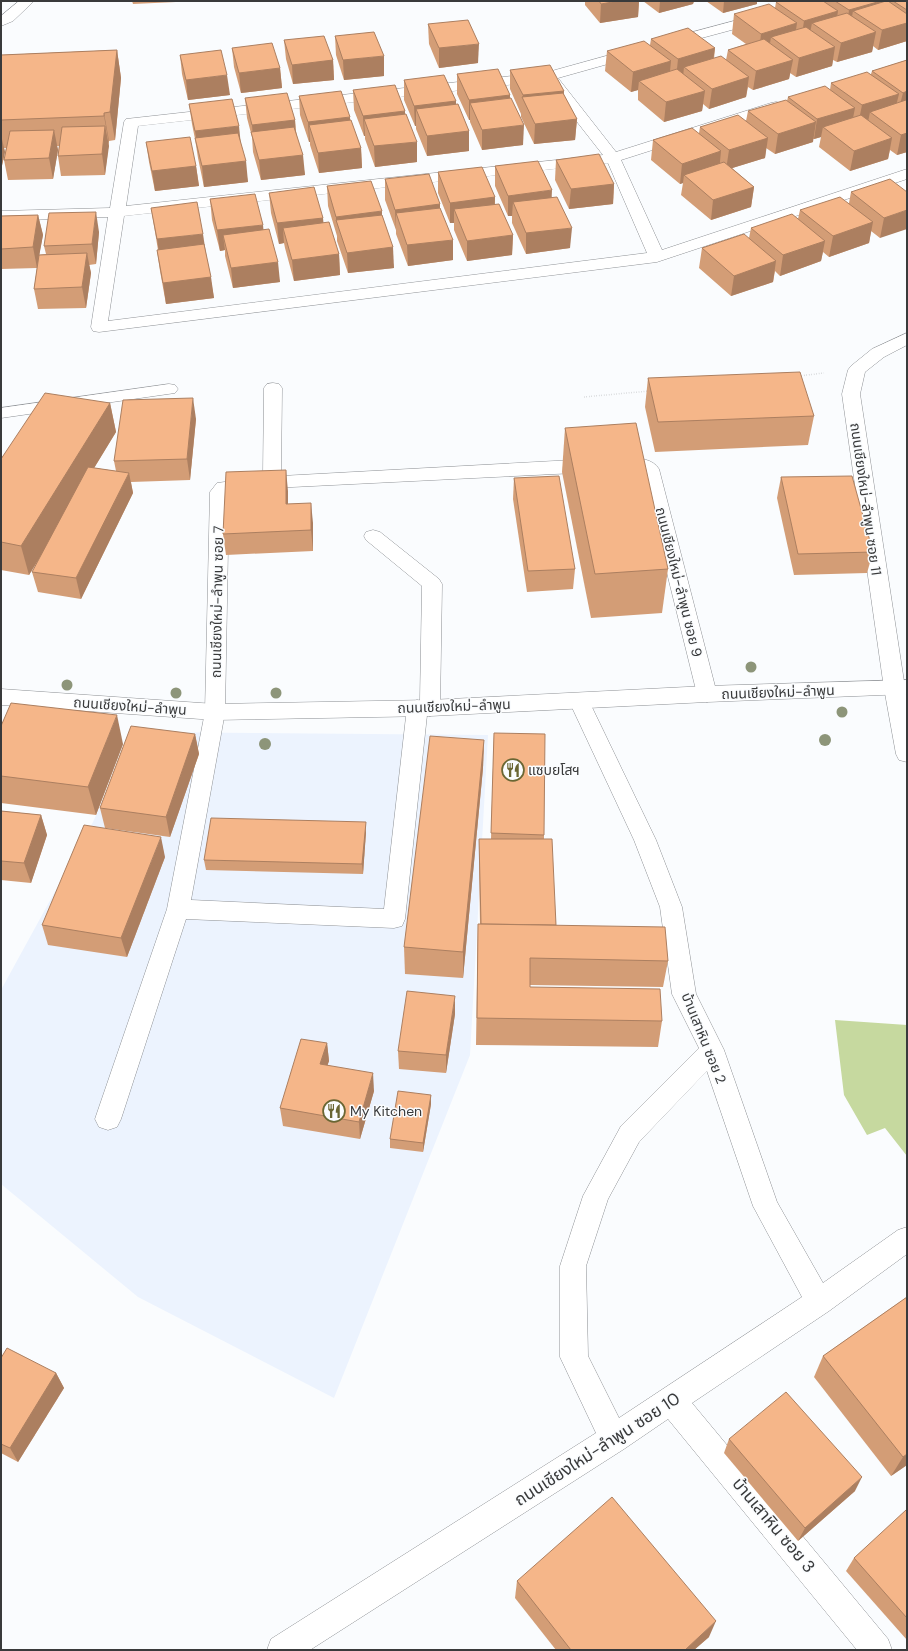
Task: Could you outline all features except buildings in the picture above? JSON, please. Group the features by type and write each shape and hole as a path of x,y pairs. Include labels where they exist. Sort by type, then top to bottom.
{"street":[{"path":"1,22 8,18 27,1"},
{"path":"770,16 549,76 131,122 99,327 657,257 907,174"},
{"path":"549,76 613,158 657,257"},
{"path":"1,216 117,212 613,158 786,103"},
{"path":"857,370 878,353 907,338"},
{"name":"ถนนเชียงใหม่-ลำพูน ซอย 11","path":"857,370 851,394 901,688"},
{"path":"272,482 273,388"},
{"path":"1,413 169,389"},
{"name":"ถนนเชียงใหม่-ลำพูน ซอย 9","path":"272,482 628,463 639,464 650,469 707,694"},
{"name":"ถนนเชียงใหม่-ลำพูน ซอย 7","path":"108,1119 178,909 215,712 219,492 224,487 272,482"},
{"path":"178,909 394,919 424,708 432,584 373,536"},
{"path":"901,688 907,754"},
{"name":"ถนนเชียงใหม่-ลำพูน","path":"1,697 215,712 424,708 707,694 901,688"},
{"name":"บ้านเสาหิน ซอย 2","path":"579,701 645,840 671,907 684,994 712,1050 766,1206 819,1302"},
{"path":"614,1439 574,1357 573,1266 596,1196 630,1134 712,1050"},
{"name":"ถนนเชียงใหม่-ลำพูน ซอย 10","path":"282,1650 614,1439 819,1302 907,1239"},
{"name":"บ้านเสาหิน ซอย 3","path":"671,1400 877,1650"}],"path":[{"path":"794,376 857,370"},
{"path":"584,398 654,390"}],"shaded area":[{"path":"134,732 488,735 470,1055 334,1398 138,1297 1,1184 1,990 93,822"}],"green space":[{"path":"835,1020 907,1025 907,1156 885,1128 867,1135 844,1095"}],"place":[{"name":"แซบยโสฯ","path":"513,770"},
{"name":"My Kitchen","path":"334,1111"}]}
